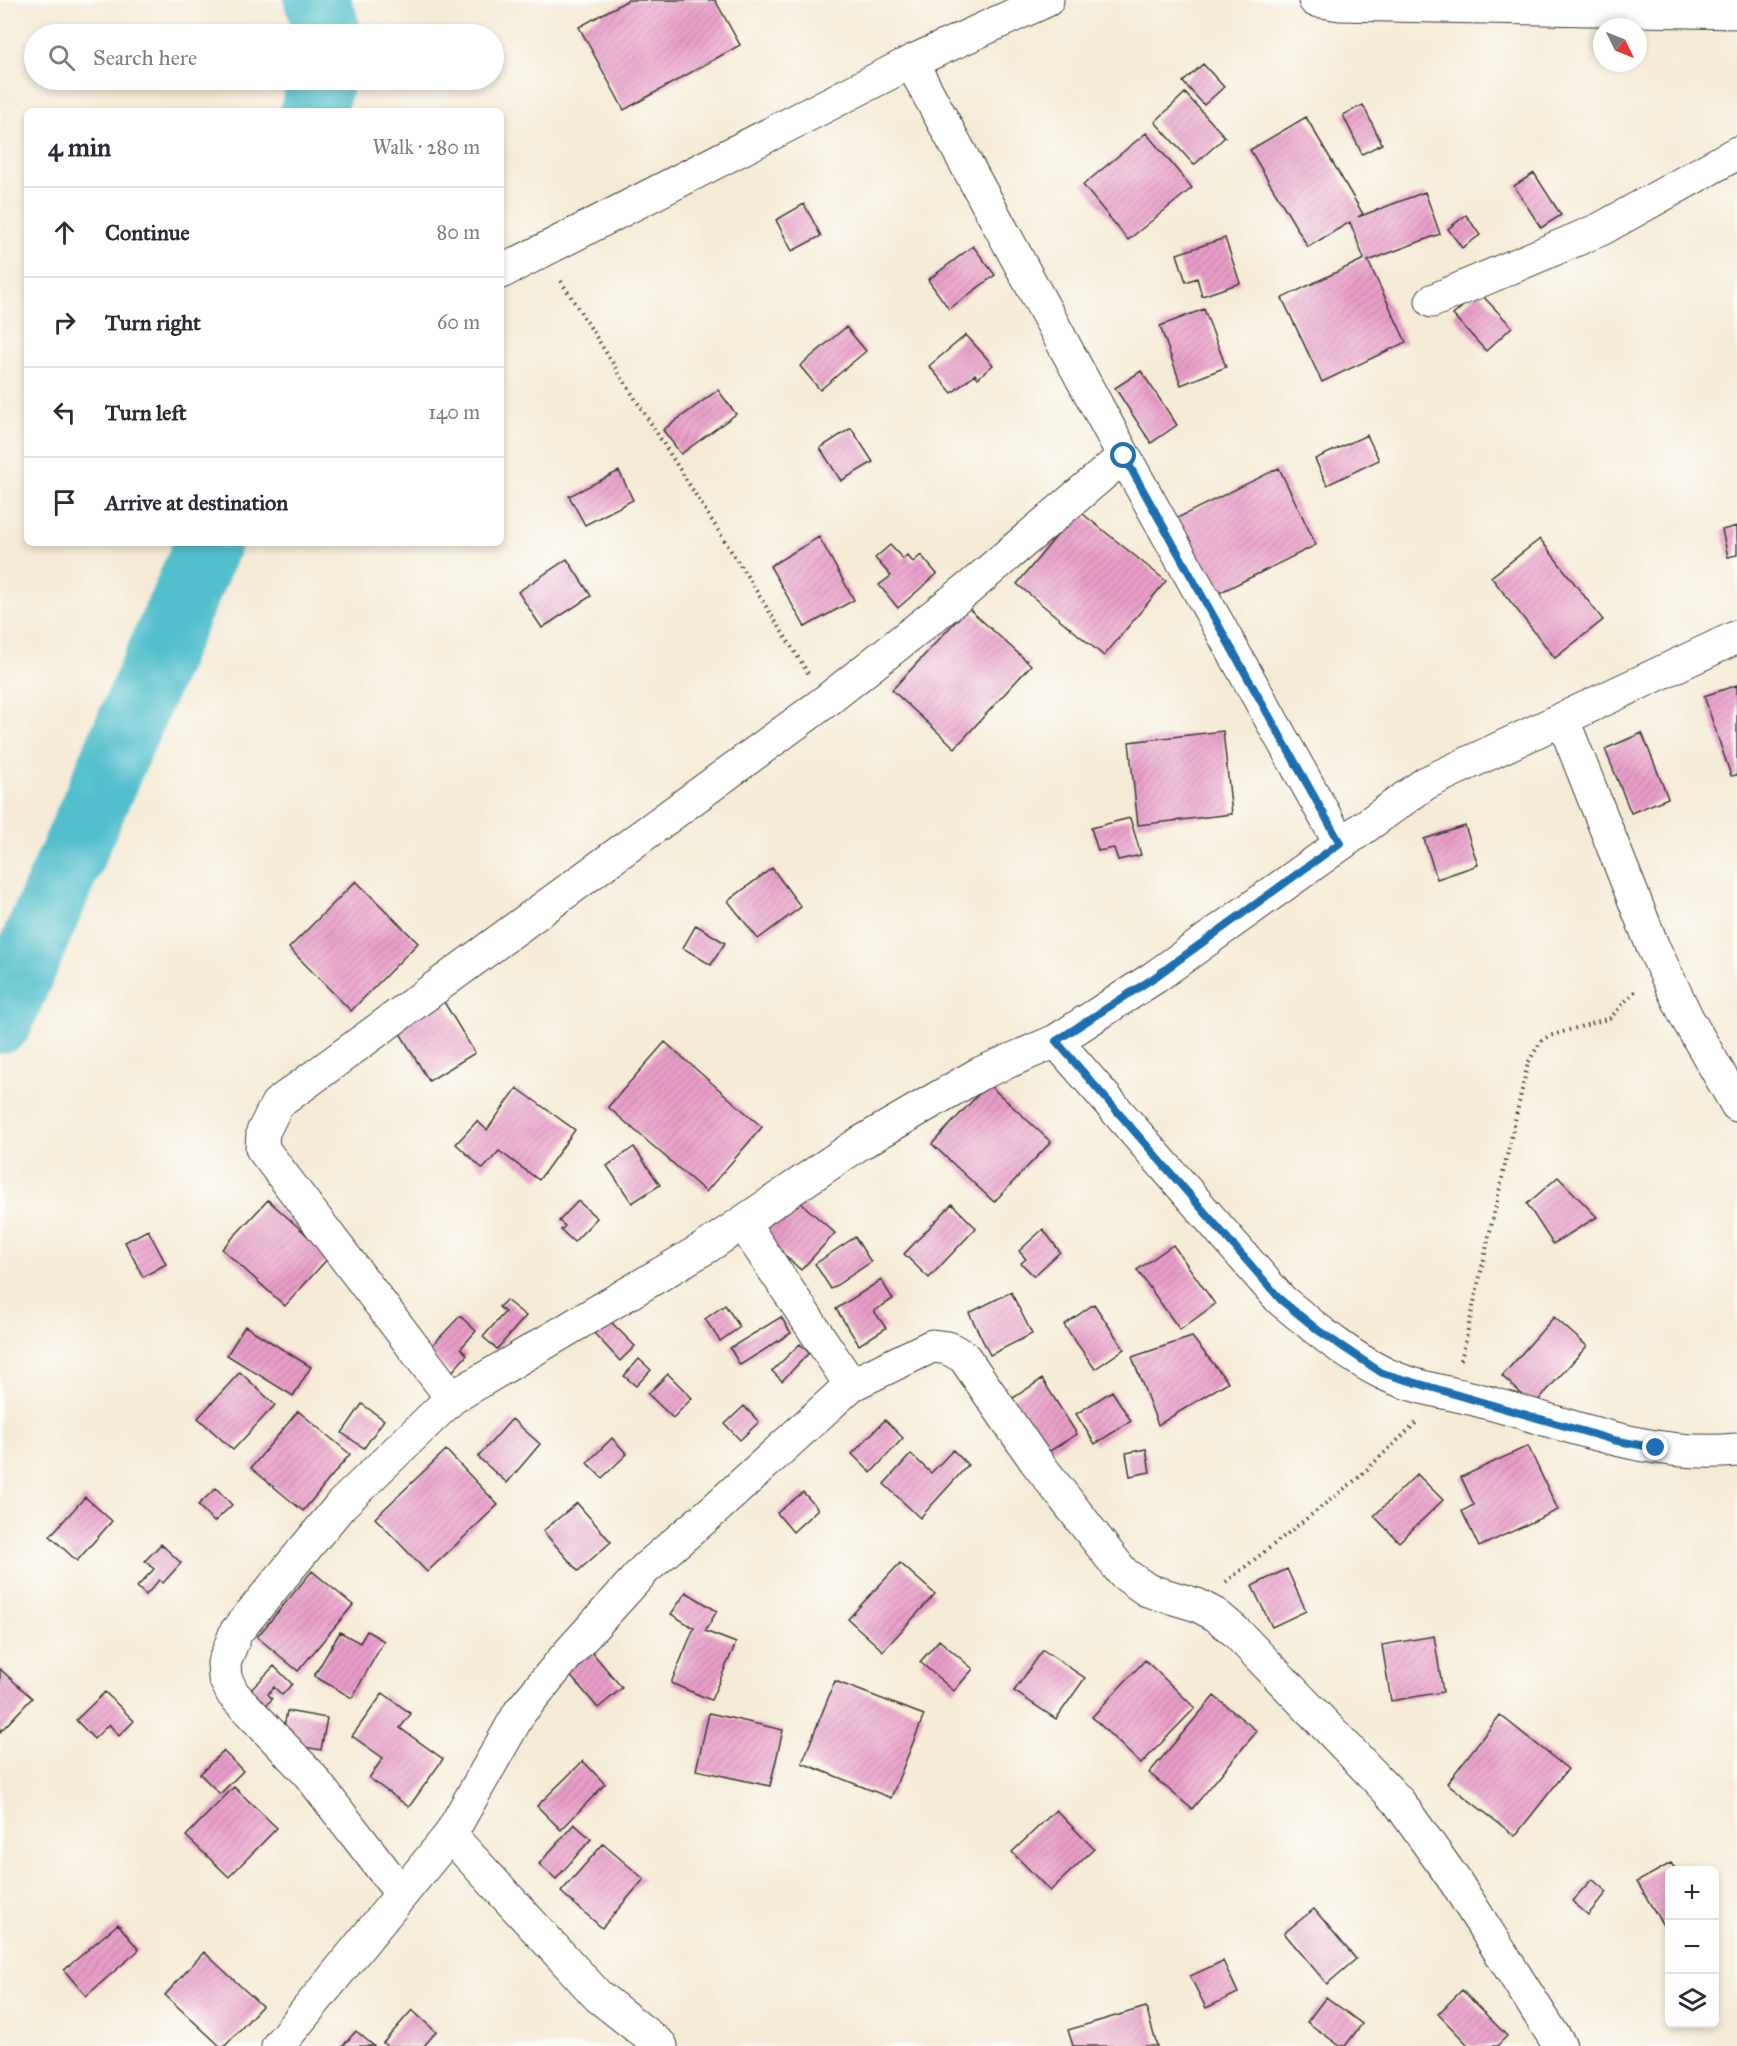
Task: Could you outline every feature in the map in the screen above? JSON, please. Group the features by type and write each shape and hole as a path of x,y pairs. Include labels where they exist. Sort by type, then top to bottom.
{"street":[{"path":"504,271 911,62 1047,0"},
{"path":"1316,0 1340,4 1737,12"},
{"path":"911,62 1124,456 1340,843"},
{"path":"1432,301 1601,229 1737,153"},
{"path":"452,1398 262,1148 263,1132 277,1104 826,701 969,588 1124,456"},
{"path":"401,1893 309,1774 233,1694 225,1678 224,1664 236,1632 341,1505 452,1398 562,1335 743,1223 856,1145 979,1074 1056,1041 1155,977 1426,783 1737,637"},
{"path":"1563,720 1653,947 1687,1018 1737,1105"},
{"path":"1056,1041 1281,1300 1319,1331 1382,1373 1613,1440 1645,1446 1713,1452 1737,1450"},
{"path":"743,1223 851,1385"},
{"path":"278,2046 450,1835 520,1712 568,1654 645,1569 714,1510 851,1385 932,1346 948,1348 964,1357 1035,1460 1123,1573 1147,1590 1197,1605 1216,1615 1236,1632 1398,1801 1455,1881 1560,2046"},
{"path":"450,1835 598,1996 661,2046"}],"path":[{"path":"543,252 826,701"},
{"path":"1197,1605 1358,1478 1447,1392 1465,1352 1528,1063 1534,1051 1549,1036 1610,1018 1635,991 1653,947"}],"building":[{"path":"628,0 715,0 740,45 624,110 579,27"},
{"path":"1203,64 1224,87 1204,105 1183,82"},
{"path":"1185,93 1225,137 1194,165 1155,122"},
{"path":"1363,105 1382,144 1362,154 1343,115"},
{"path":"1306,117 1363,214 1358,217 1425,192 1440,234 1368,261 1406,342 1322,382 1282,298 1364,259 1350,222 1308,247 1250,150"},
{"path":"1146,133 1192,188 1128,240 1083,185"},
{"path":"1534,173 1561,215 1541,228 1514,186"},
{"path":"804,204 821,236 792,251 776,220"},
{"path":"1466,215 1480,235 1462,248 1448,229"},
{"path":"1225,238 1240,283 1202,296 1197,278 1186,282 1177,254"},
{"path":"973,246 995,275 949,309 928,280"},
{"path":"1479,292 1512,327 1486,351 1453,315"},
{"path":"1204,309 1226,367 1181,385 1160,326"},
{"path":"846,327 866,351 820,390 800,366"},
{"path":"966,335 993,365 978,378 975,374 952,393 929,366"},
{"path":"1141,371 1177,425 1151,443 1115,388"},
{"path":"718,390 736,414 681,454 663,430"},
{"path":"851,428 873,462 841,481 820,448"},
{"path":"1367,435 1379,460 1327,485 1315,459"},
{"path":"1279,468 1316,545 1213,596 1175,519"},
{"path":"619,471 633,500 585,525 569,496"},
{"path":"1078,510 1166,581 1104,656 1017,584"},
{"path":"1737,526 1737,555 1728,557 1722,530"},
{"path":"819,537 854,600 805,627 770,566"},
{"path":"1540,539 1603,620 1555,658 1491,577"},
{"path":"890,545 903,559 907,555 913,562 921,555 937,574 898,608 879,585 891,576 875,558"},
{"path":"567,559 591,596 542,628 518,592"},
{"path":"968,608 1031,665 955,748 892,690"},
{"path":"1737,685 1737,775 1731,776 1704,696"},
{"path":"1223,731 1232,814 1138,825 1129,742"},
{"path":"1642,733 1668,798 1631,813 1605,749"},
{"path":"1130,818 1141,855 1118,860 1114,848 1098,851 1091,828"},
{"path":"1465,826 1478,865 1437,879 1424,839"},
{"path":"772,868 801,907 758,939 728,901"},
{"path":"356,881 418,943 351,1011 289,948"},
{"path":"696,925 725,943 711,965 683,948"},
{"path":"441,997 475,1053 429,1081 395,1025"},
{"path":"665,1042 762,1127 706,1192 608,1107"},
{"path":"988,1084 1051,1142 994,1202 932,1144"},
{"path":"517,1088 575,1130 539,1180 499,1151 483,1169 456,1144 477,1121 487,1130"},
{"path":"634,1147 660,1185 632,1203 607,1166"},
{"path":"1558,1177 1597,1217 1553,1244 1527,1204"},
{"path":"793,1196 835,1233 801,1270 760,1233"},
{"path":"268,1200 330,1256 285,1306 222,1249"},
{"path":"578,1201 597,1218 574,1242 561,1230 565,1226 559,1221"},
{"path":"952,1204 976,1228 929,1278 904,1254"},
{"path":"1043,1229 1060,1252 1034,1276 1021,1263 1026,1259 1019,1251"},
{"path":"148,1230 166,1264 143,1277 125,1242"},
{"path":"855,1237 871,1262 831,1289 815,1264"},
{"path":"1173,1245 1215,1304 1180,1330 1137,1270"},
{"path":"881,1280 893,1299 874,1311 886,1328 859,1345 836,1309"},
{"path":"1011,1292 1032,1334 990,1355 969,1313"},
{"path":"506,1300 526,1316 497,1349 483,1337 505,1312 499,1307"},
{"path":"1094,1304 1124,1349 1095,1369 1064,1325"},
{"path":"725,1305 740,1327 720,1341 705,1319"},
{"path":"460,1316 476,1331 461,1348 467,1355 451,1373 427,1351"},
{"path":"781,1317 791,1333 740,1365 730,1348"},
{"path":"1554,1317 1587,1346 1534,1405 1502,1376"},
{"path":"608,1319 635,1346 620,1361 594,1333"},
{"path":"245,1326 311,1367 293,1396 227,1355"},
{"path":"1192,1337 1228,1382 1158,1425 1132,1357"},
{"path":"800,1344 809,1353 782,1381 772,1371"},
{"path":"639,1359 651,1370 636,1386 624,1376"},
{"path":"240,1372 275,1405 233,1450 198,1418"},
{"path":"668,1374 692,1398 673,1418 648,1394"},
{"path":"1042,1379 1077,1434 1042,1456 1007,1402"},
{"path":"1112,1391 1131,1421 1095,1444 1076,1414"},
{"path":"362,1404 384,1420 364,1448 342,1433"},
{"path":"744,1406 759,1422 740,1440 725,1424"},
{"path":"298,1411 350,1454 303,1511 251,1468"},
{"path":"512,1419 540,1444 507,1483 478,1457"},
{"path":"885,1420 903,1438 871,1473 852,1454"},
{"path":"612,1438 627,1454 602,1478 587,1463"},
{"path":"1528,1446 1558,1510 1479,1547 1462,1511 1474,1505 1461,1477"},
{"path":"1146,1449 1150,1472 1130,1476 1126,1453"},
{"path":"446,1450 498,1505 427,1572 375,1518"},
{"path":"953,1450 968,1465 920,1518 884,1484 911,1454 931,1473"},
{"path":"1417,1474 1443,1500 1399,1542 1374,1516"},
{"path":"216,1488 232,1505 214,1522 198,1505"},
{"path":"803,1492 818,1509 793,1532 777,1513"},
{"path":"85,1497 112,1521 77,1561 50,1536"},
{"path":"577,1503 611,1542 578,1571 543,1531"},
{"path":"161,1544 181,1563 163,1583 159,1580 146,1595 137,1587 154,1569 145,1561"},
{"path":"900,1563 935,1594 883,1651 848,1619"},
{"path":"1287,1569 1306,1611 1272,1627 1252,1586"},
{"path":"312,1571 353,1605 298,1671 257,1637"},
{"path":"686,1592 717,1611 705,1631 736,1643 711,1700 671,1683 694,1628 671,1614"},
{"path":"367,1631 384,1641 352,1698 314,1676 340,1632 360,1643"},
{"path":"1434,1636 1443,1692 1391,1701 1382,1645"},
{"path":"939,1640 973,1669 954,1691 920,1662"},
{"path":"587,1646 622,1688 598,1708 563,1667"},
{"path":"1043,1650 1085,1678 1056,1719 1014,1691"},
{"path":"1145,1660 1195,1708 1141,1764 1092,1717"},
{"path":"274,1666 292,1684 282,1695 274,1687 268,1694 272,1699 261,1711 246,1695"},
{"path":"0,1669 32,1698 0,1732"},
{"path":"835,1681 924,1715 891,1798 802,1763"},
{"path":"105,1692 134,1721 119,1736 109,1724 94,1739 76,1720"},
{"path":"383,1693 411,1714 400,1728 443,1759 409,1807 369,1778 383,1758 352,1736"},
{"path":"1214,1696 1257,1731 1192,1809 1149,1773"},
{"path":"287,1711 327,1718 321,1750 281,1743"},
{"path":"709,1713 783,1730 770,1786 696,1770"},
{"path":"1500,1715 1568,1769 1515,1836 1447,1783"},
{"path":"223,1751 243,1771 220,1794 200,1774"},
{"path":"583,1761 605,1784 561,1830 537,1806"},
{"path":"234,1787 277,1828 229,1877 186,1836"},
{"path":"1056,1810 1094,1849 1050,1891 1012,1852"},
{"path":"574,1824 591,1839 556,1879 539,1864"},
{"path":"603,1844 644,1879 602,1928 561,1892"},
{"path":"1665,1866 1665,1929 1637,1882"},
{"path":"1592,1879 1607,1892 1588,1915 1572,1901"},
{"path":"1314,1909 1356,1959 1327,1984 1284,1933"},
{"path":"118,1924 139,1950 86,1996 64,1970"},
{"path":"204,1952 262,2006 225,2046 220,2046 165,1995"},
{"path":"1223,1961 1238,1993 1206,2008 1190,1976"},
{"path":"1462,1990 1507,2036 1497,2046 1469,2046 1438,2014"},
{"path":"1326,1997 1362,2024 1345,2046 1340,2046 1307,2022"},
{"path":"1146,2007 1157,2046 1073,2046 1068,2030"},
{"path":"412,2010 436,2032 424,2046 387,2046 383,2043"},
{"path":"356,2031 374,2046 343,2046"}],"waterway":[{"path":"317,0 325,24"},
{"path":"314,108 318,90"},
{"path":"0,1021 207,546"}],"route":[{"path":"1124,456 1340,843 1155,977 1056,1041 1281,1300 1319,1331 1382,1373 1613,1440 1656,1448"}]}
